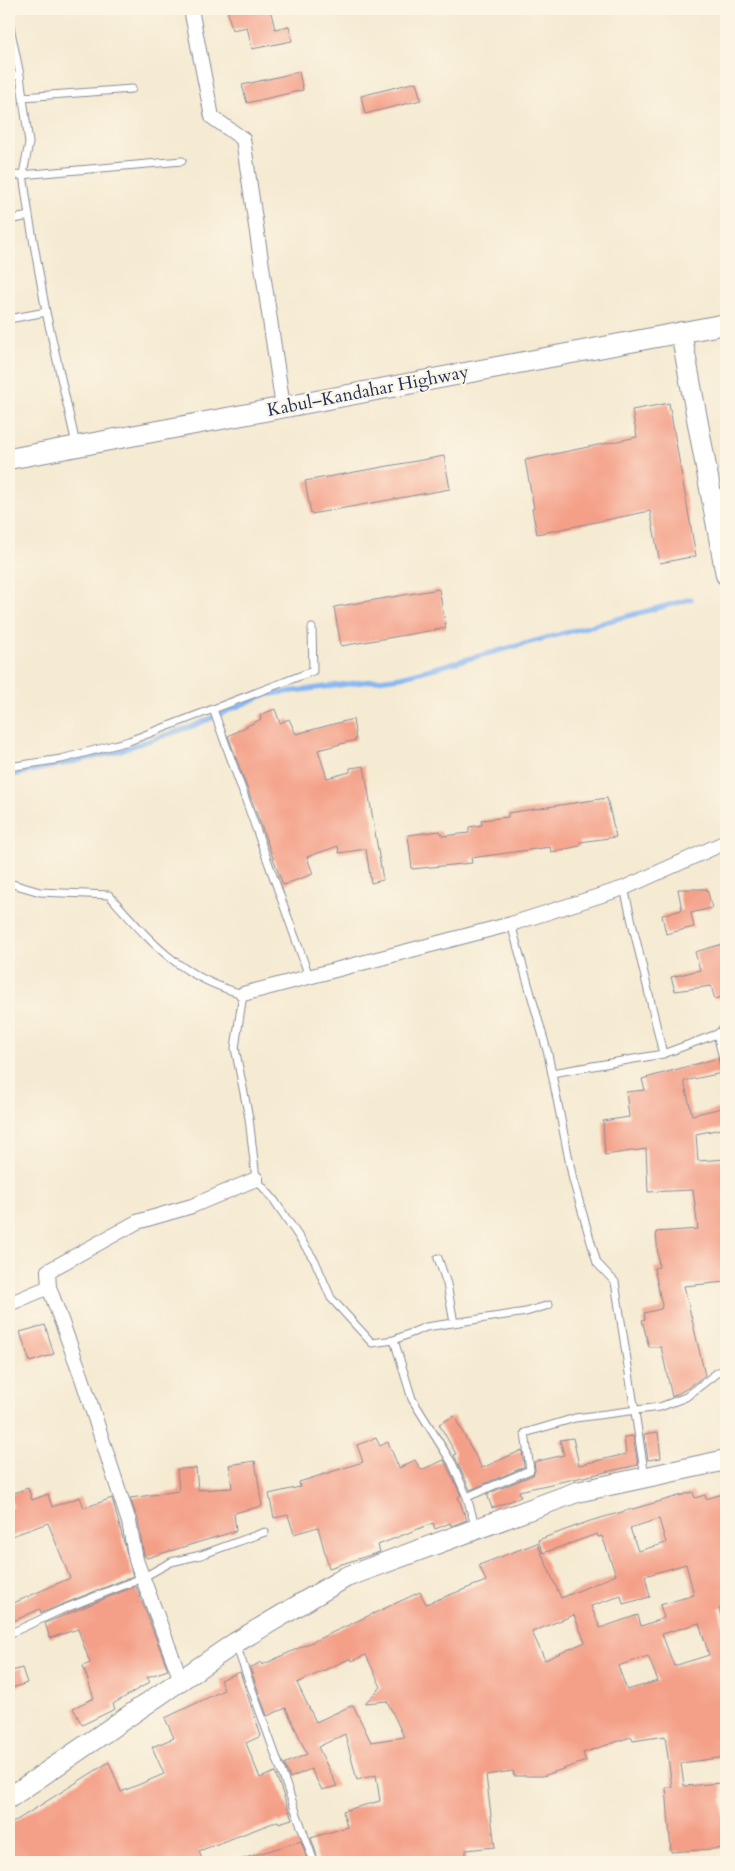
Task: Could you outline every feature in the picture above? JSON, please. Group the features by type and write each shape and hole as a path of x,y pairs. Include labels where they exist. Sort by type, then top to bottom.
{"street":[{"path":"192,9 212,117 243,139 283,407"},
{"name":"Kabul–Kandahar Highway","path":"9,458 726,324"},
{"path":"681,332 726,574"},
{"path":"243,994 511,924 624,888 726,842"},
{"path":"181,1680 136,1560 130,1522 82,1378 49,1287 48,1271 137,1222 192,1206 256,1179"},
{"path":"9,1304 49,1287"},
{"path":"9,1798 234,1642 346,1576 577,1492 726,1460"}],"lane":[{"path":"9,22 20,76 29,143 23,174 29,216 46,312 76,445"},
{"path":"9,77 20,76"},
{"path":"23,97 132,88"},
{"path":"9,176 182,161"},
{"path":"9,220 29,216"},
{"path":"9,319 46,312"},
{"path":"9,767 61,759 129,741 313,671 312,628"},
{"path":"213,709 216,723 310,976"},
{"path":"9,883 40,892 108,895 149,940 186,972 217,987 243,994 235,1048 249,1118 256,1179 274,1200 315,1261 331,1298 372,1343 394,1340 426,1327 526,1312 548,1305"},
{"path":"624,888 663,1054"},
{"path":"511,924 552,1073 573,1180 597,1263 615,1282 645,1477"},
{"path":"552,1073 663,1054 717,1034 726,1026"},
{"path":"717,1034 726,1070"},
{"path":"438,1258 447,1284 454,1323"},
{"path":"394,1340 412,1399 452,1463 467,1497 476,1529"},
{"path":"467,1497 530,1470 525,1433 575,1418 660,1407 686,1397 718,1372 726,1370"},
{"path":"9,1634 61,1610 142,1578 171,1562 200,1555 265,1532"},
{"path":"234,1642 314,1862"}],"building":[{"path":"227,9 270,9 275,29 289,26 292,41 252,49 247,27 232,30"},
{"path":"299,72 303,90 247,103 242,85"},
{"path":"416,82 421,100 365,114 361,96"},
{"path":"669,403 696,556 660,563 650,511 537,534 525,460 637,437 632,410"},
{"path":"444,456 450,489 311,514 305,481"},
{"path":"439,589 446,628 341,646 334,607"},
{"path":"275,709 280,723 289,719 296,734 353,719 356,740 318,750 327,778 350,772 350,768 364,766 383,880 371,883 366,849 339,853 338,846 307,857 313,874 283,885 228,736 261,719 260,715"},
{"path":"607,798 616,837 580,842 580,846 551,852 550,847 471,858 472,863 412,869 408,835 440,831 443,836 469,833 469,827 482,825 481,820 508,817 508,813"},
{"path":"678,889 707,889 712,908 691,913 694,927 666,934 662,915 682,910"},
{"path":"726,943 726,996 715,999 711,986 675,991 671,977 700,970 695,952"},
{"path":"718,1058 722,1073 684,1081 692,1115 726,1107 726,1128 696,1134 698,1161 726,1159 726,1282 684,1286 705,1375 672,1397 661,1347 649,1347 642,1320 645,1319 644,1313 661,1309 662,1305 654,1268 659,1267 656,1232 698,1229 693,1190 648,1192 646,1149 605,1155 603,1121 629,1117 626,1092 645,1090 642,1079"},
{"path":"45,1325 54,1354 30,1362 20,1332"},
{"path":"454,1416 482,1468 522,1450 524,1467 470,1490 454,1455 456,1454 439,1424"},
{"path":"658,1432 661,1458 648,1460 644,1434"},
{"path":"633,1436 638,1465 519,1491 521,1497 492,1508 487,1494 533,1475 535,1470 534,1462 564,1455 560,1440 573,1438 579,1465 626,1454 624,1437"},
{"path":"376,1438 380,1446 388,1442 399,1468 415,1460 421,1470 444,1460 461,1495 458,1497 467,1520 451,1526 450,1523 435,1529 433,1523 378,1545 380,1552 329,1568 318,1527 294,1534 288,1515 274,1518 269,1494 300,1487 299,1482 363,1462 357,1445"},
{"path":"255,1461 262,1506 234,1513 236,1531 147,1558 144,1556 138,1520 130,1498 179,1491 177,1469 196,1468 198,1490 232,1488 229,1465"},
{"path":"28,1488 32,1500 48,1494 52,1507 80,1497 84,1508 112,1498 133,1576 41,1613 40,1609 9,1623 9,1605 70,1578 48,1523 9,1537 9,1509 13,1507 9,1495"},
{"path":"693,1492 695,1498 705,1495 706,1499 726,1493 726,1607 719,1609 726,1636 726,1757 681,1763 684,1786 721,1783 726,1848 671,1852 666,1787 672,1787 665,1736 633,1741 631,1737 583,1753 586,1761 543,1776 514,1776 513,1771 486,1775 495,1847 466,1850 466,1862 319,1862 311,1838 347,1827 343,1811 380,1801 376,1775 357,1780 345,1734 318,1747 337,1786 322,1790 311,1769 290,1778 284,1764 307,1754 286,1708 267,1716 250,1668 261,1662 262,1665 420,1592 426,1604 486,1581 479,1565 537,1543 561,1598 616,1575 602,1536 598,1537 597,1534 543,1553 538,1540 590,1521","holes":["659,1519 666,1543 638,1551 630,1528","686,1564 694,1595 660,1605 664,1618 641,1626 638,1615 600,1628 591,1606 621,1596 623,1604 650,1597 645,1576","574,1615 585,1642 545,1660 532,1632","699,1623 709,1655 674,1666 662,1634","366,1655 381,1687 365,1703 387,1701 404,1737 371,1742 353,1705 316,1722 297,1683 351,1658 352,1661","648,1656 658,1681 627,1690 618,1666"]},
{"path":"136,1586 168,1670 147,1677 150,1682 113,1704 115,1709 82,1725 73,1708 94,1698 83,1666 90,1663 78,1629 50,1638 45,1623"},
{"path":"22,1668 27,1683 9,1689 9,1672"},
{"path":"240,1672 261,1736 246,1743 260,1778 275,1772 292,1819 279,1823 278,1821 199,1851 203,1862 9,1862 9,1825 109,1762 121,1792 164,1774 152,1747 174,1738 165,1718 224,1690 220,1680"},
{"path":"301,1841 308,1862 243,1862 242,1859"}],"waterway":[{"path":"9,776 115,752 193,726 264,695 401,677 691,599"}]}
